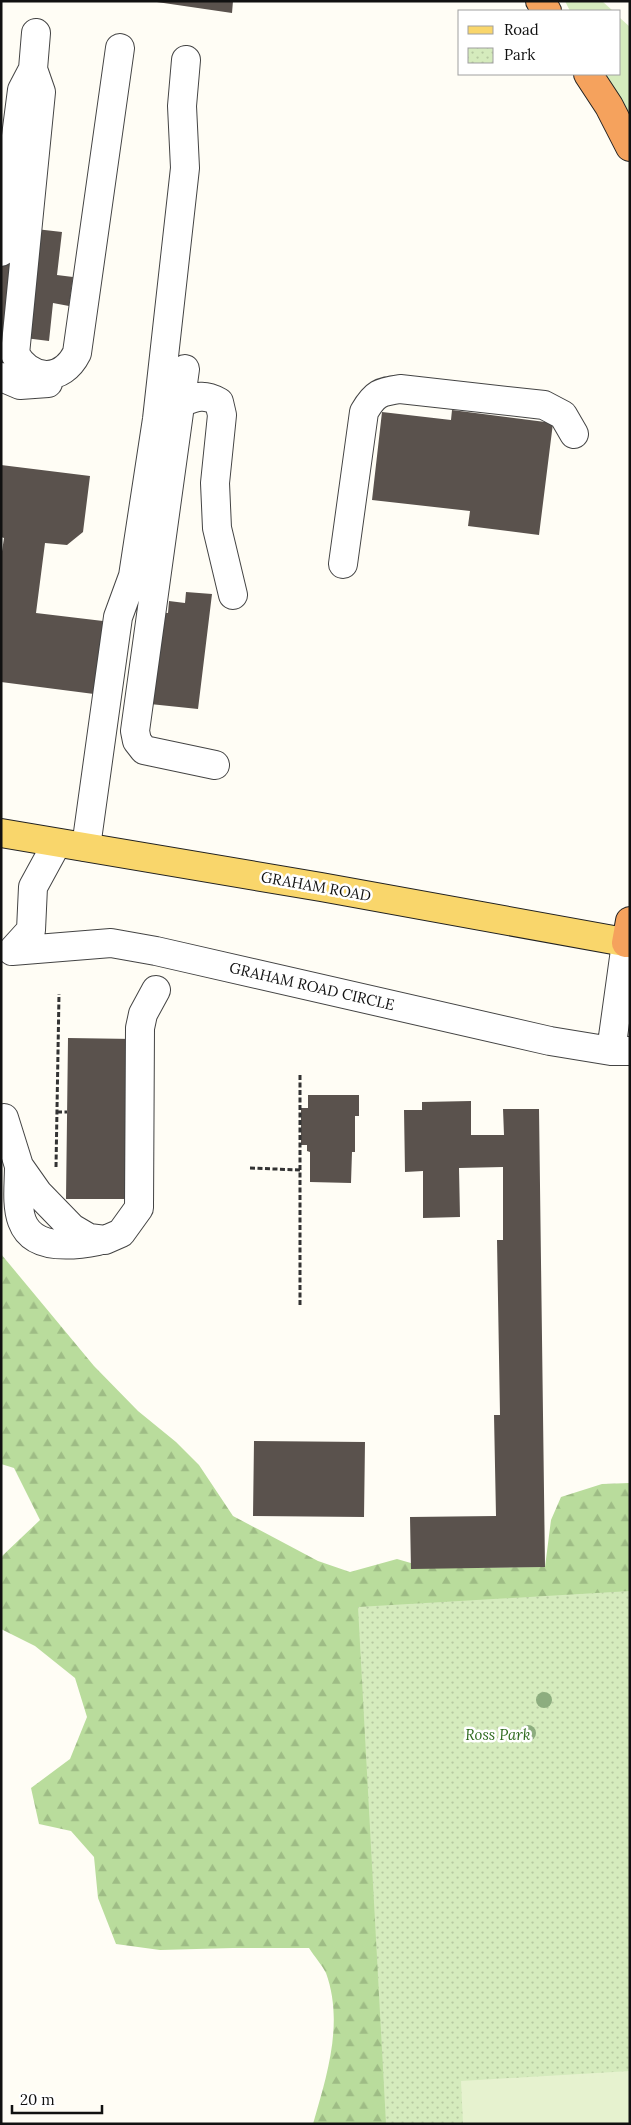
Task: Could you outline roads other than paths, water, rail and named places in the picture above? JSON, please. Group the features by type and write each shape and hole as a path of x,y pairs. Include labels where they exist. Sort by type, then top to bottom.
{"highway":[{"path":"589,75 609,106 630,147"}],"main road":[{"name":"GRAHAM ROAD","path":"1,833 628,935"}],"street":[{"path":"1,252 22,90 33,70 36,33"},
{"path":"1,377 20,385 48,383 63,376 77,354 120,48"},
{"path":"86,847 118,618 133,576 157,419 184,168 182,106 186,60"},
{"path":"33,70 41,92 15,354 22,365 31,372 56,374 70,365"},
{"path":"185,370 135,731 137,741 144,750 215,765"},
{"path":"343,564 364,412 371,400 381,392 400,389 544,406 563,415 574,434"},
{"path":"180,403 197,397 209,396 219,402 222,415 216,483 218,528 233,595"},
{"name":"GRAHAM ROAD CIRCLE","path":"6,945 31,930 32,887 57,842"},
{"name":"GRAHAM ROAD CIRCLE","path":"6,945 112,943 156,950 550,1041 620,1051 628,935"},
{"path":"4,1118 19,1166 19,1205 22,1220 27,1230 35,1238 46,1243 62,1245 85,1244 105,1240 121,1233 139,1208 140,1028 143,1014 156,990"}],"park label":[{"name":"Ross Park","path":"498,1734"}]}
